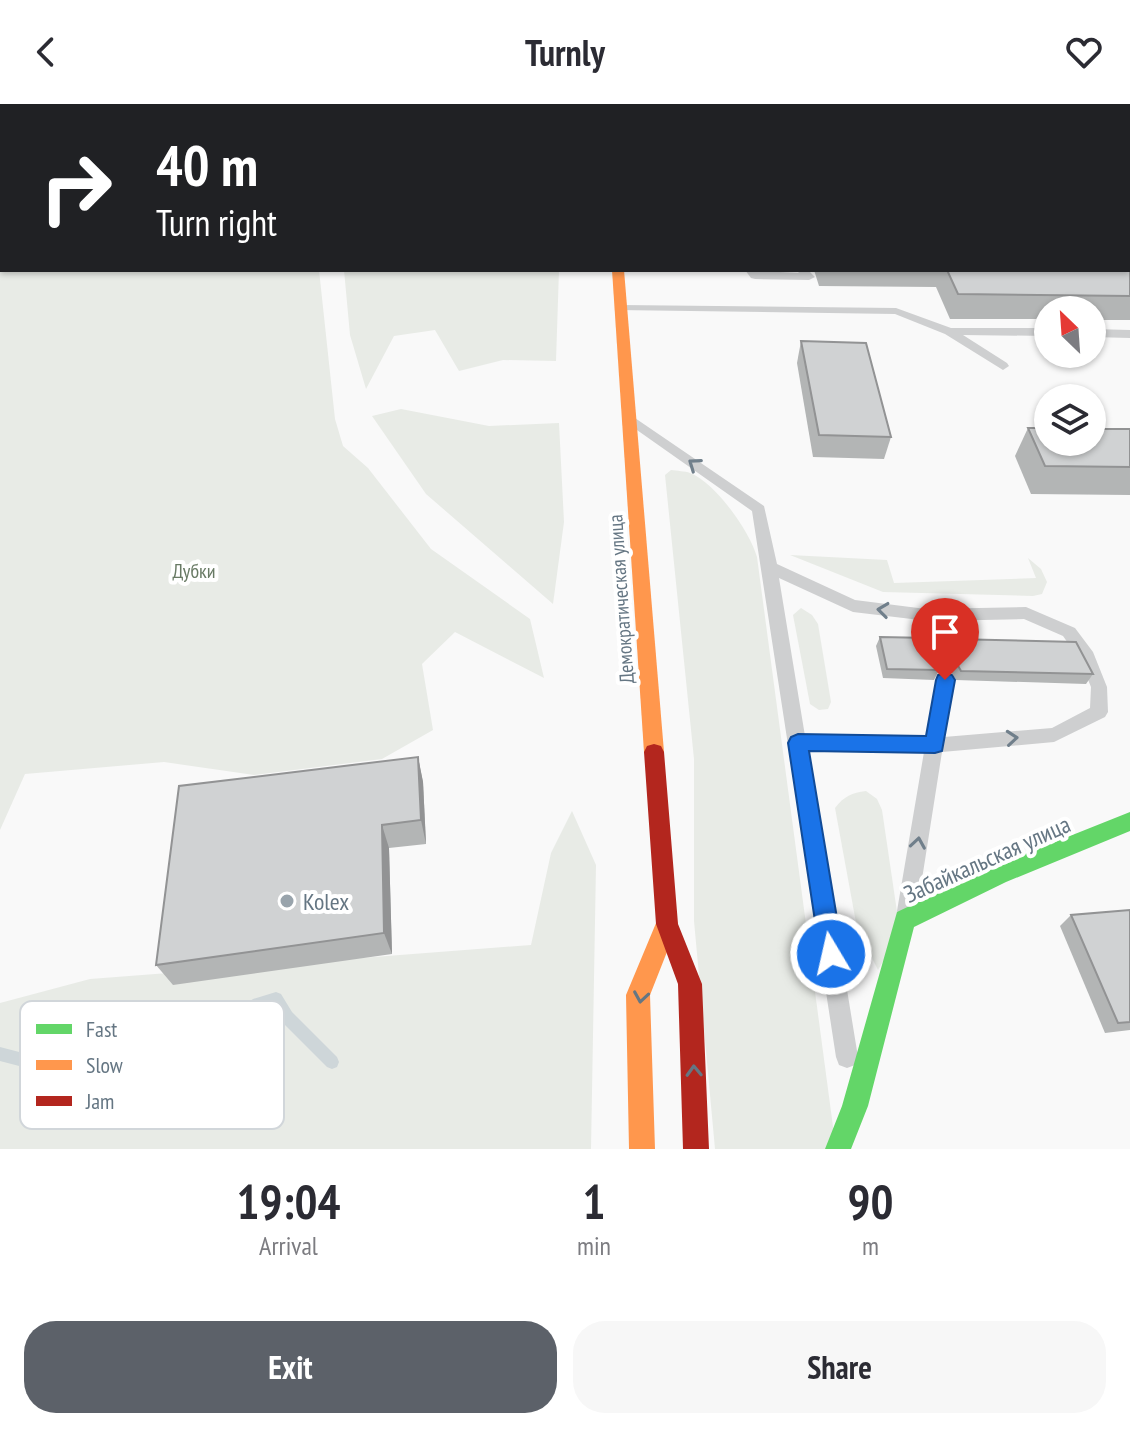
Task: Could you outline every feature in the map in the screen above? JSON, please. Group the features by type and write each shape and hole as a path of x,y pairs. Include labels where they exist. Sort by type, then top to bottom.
{"main road":[{"name":"Демократическая улица","path":"618,272 667,924 690,984 696,1149"},
{"name":"Забайкальская улица","path":"838,1149 855,1106 905,920 998,875 1130,821"},
{"name":"Демократическая улица","path":"642,1149 638,995 667,924"}],"lane":[{"path":"752,272 755,276 809,277 804,272"},
{"path":"621,308 896,311 949,331 1003,366"},
{"path":"949,331 1034,332"},
{"path":"1106,333 1130,334"},
{"path":"630,419 759,509 855,1106"},
{"path":"770,567 853,606 926,615 1026,613 1069,632 1087,657 1099,687 1099,712 1054,735 935,745 798,743"},
{"path":"926,615 936,648"},
{"path":"905,920 945,680"}],"green space":[{"name":"Дубки","path":"0,272 319,272 335,419 343,446 368,468 431,549 530,619 544,678 455,632 422,664 433,730 382,759 254,775 164,762 25,774 0,830"},
{"path":"344,272 559,272 556,361 503,360 459,371 435,330 394,336 366,389 350,335"},
{"path":"401,409 489,426 559,423 564,522 553,604 426,494 372,416"},
{"path":"671,470 700,478 721,497 740,522 757,557 836,1149 715,1149 694,921 694,759 665,475"},
{"path":"790,555 887,560 894,583 1036,578 1028,558 1041,569 1047,582 1042,594 1033,596 883,592"},
{"path":"801,608 812,615 818,624 831,702 828,709 819,710 810,704 793,615"},
{"path":"866,791 877,799 882,810 900,932 878,970 857,928 835,808 849,796"},
{"path":"572,811 596,865 591,1149 0,1149 0,1003 90,979 531,945 551,853"}],"building":[{"path":"948,272 1130,272 1130,296 958,294"},
{"path":"801,341 866,343 891,437 819,435"},
{"path":"1028,428 1034,428 1034,441"},
{"path":"1106,429 1130,429 1130,467 1045,466 1041,456 1106,456"},
{"path":"880,637 930,638 935,645 947,645 951,639 1076,642 1093,674 961,671 956,662 942,663 939,670 887,669"},
{"name":"Kolex","path":"418,757 421,820 382,825 384,933 156,965 179,786"},
{"path":"1130,910 1130,1022 1118,1023 1071,915"}],"waterway":[{"path":"269,1001 277,1001"},
{"path":"284,1012 332,1062"},
{"path":"0,1054 20,1059"}],"traffic: fast":[{"path":"838,1149 855,1106 905,920 998,875 1130,821"}],"traffic: slow":[{"path":"618,272 654,752"},
{"path":"642,1149 638,995 667,924"}],"traffic: jam":[{"path":"654,752 667,924 690,984 696,1149"}],"place":[{"name":"Kolex","path":"287,901"}],"route":[{"path":"831,954 798,743 935,745 945,680"}]}
